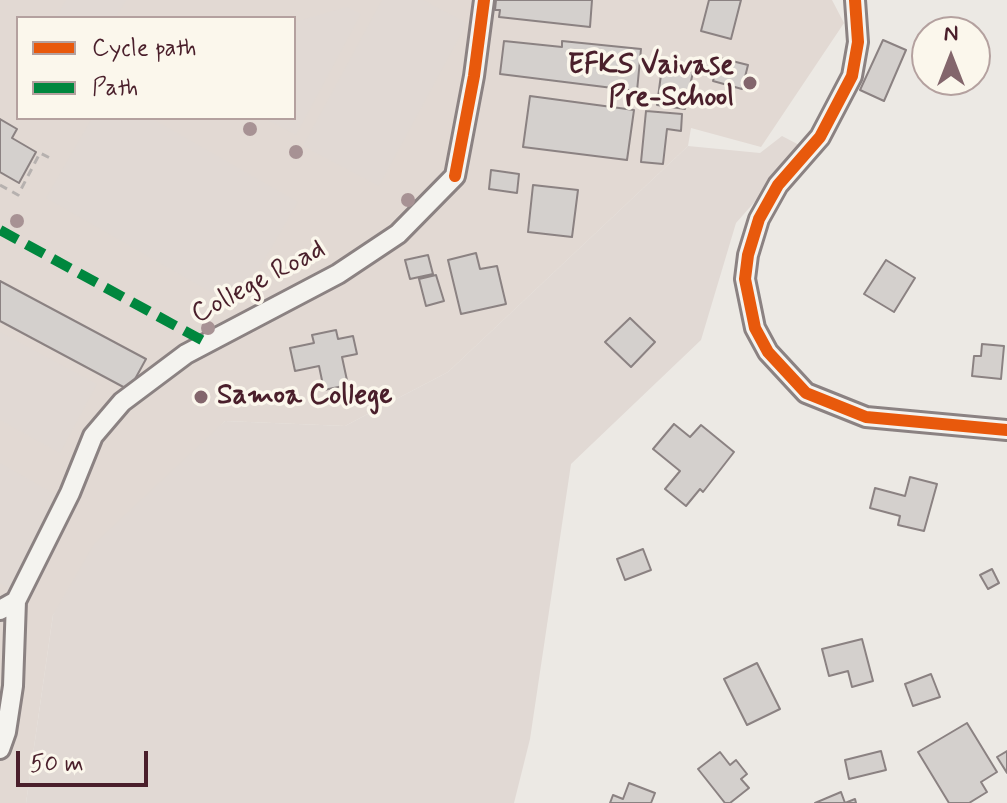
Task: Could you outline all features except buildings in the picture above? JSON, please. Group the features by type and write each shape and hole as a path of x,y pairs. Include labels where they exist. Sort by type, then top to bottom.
{"street":[{"name":"College Road","path":"8,606 70,493 93,436 122,402 186,354 338,274 398,234 455,176 474,76 484,0"},
{"path":"855,0 858,42 852,76 820,137 778,185 759,219 748,255 745,279 755,328 768,352 806,393 866,417 1007,430"},
{"path":"0,749 6,732 13,686 8,606"}],"path":[{"path":"0,185 18,195 40,153 52,159"}],"shaded area":[{"name":"Samoa College","path":"0,0 832,0 844,23 761,147 691,128 688,146 448,372 345,426 225,421 53,615 26,803 0,803"},
{"path":"66,0 126,0 117,16 57,16"},
{"path":"382,0 423,0 467,23 379,186 303,146"},
{"path":"347,7 361,14 296,135 268,120 296,120 296,21"},
{"path":"91,120 154,120 298,202 237,307 46,198"},
{"path":"782,136 803,147 736,223 701,340 571,464 530,739 514,803 26,803 53,615 94,544 225,421 345,426 448,372 688,146 760,153"},
{"path":"0,332 97,384 60,453 0,420"},
{"path":"0,463 62,498 10,589 0,583"}],"marked path":[{"path":"0,230 207,343"}],"cycle path":[{"path":"455,176 474,76 484,0"},
{"path":"855,0 858,42 852,76 820,137 778,185 759,219 748,255 745,279 755,328 768,352 806,393 866,417 1007,430"}],"place":[{"name":"EFKS Vaivase Pre-School","path":"750,83"},
{"name":"Samoa College","path":"201,397"}]}
